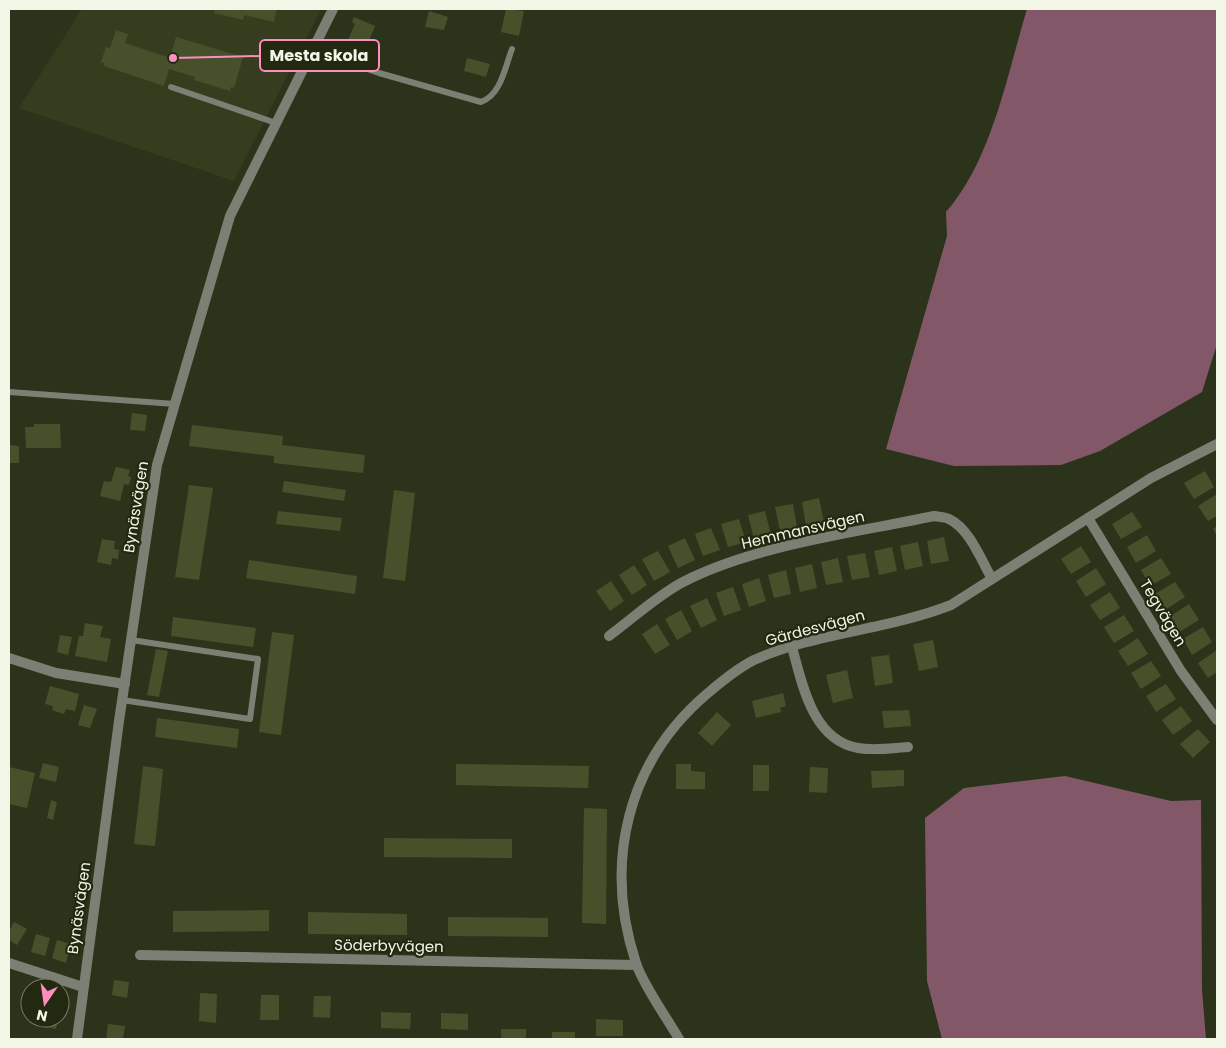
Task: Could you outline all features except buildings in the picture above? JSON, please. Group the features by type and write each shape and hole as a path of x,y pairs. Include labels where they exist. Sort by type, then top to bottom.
{"street":[{"name":"Bynäsvägen","path":"77,1039 122,700 157,465 230,216 334,9"},
{"name":"Gärdesvägen","path":"678,1039 636,965 627,929 621,879 622,855 635,791 659,746 686,712 718,685 753,661 792,646 921,617 951,605 1151,478 1217,445"},
{"name":"Hemmansvägen","path":"609,636 682,583 714,569 790,546 934,516 948,518 958,525 968,537 992,579"},
{"name":"Tegvägen","path":"1088,518 1181,671 1217,720"},
{"path":"792,646 804,690 813,712 825,728 838,740 856,748 908,747"},
{"path":"9,658 56,673 125,684"},
{"name":"Söderbyvägen","path":"140,955 636,965"},
{"path":"9,963 83,987"}],"lane":[{"path":"314,51 379,73 481,102 490,99 496,92 512,49"},
{"path":"171,87 276,123"},
{"path":"9,392 175,404"},
{"path":"122,700 250,719 258,659 131,640"}],"shaded area":[{"path":"82,9 321,9 234,181 19,108"},
{"path":"1027,9 1217,9 1217,344 1202,392 1100,451 1061,465 954,466 886,449 947,236 946,212 962,191 987,142 1005,89"},
{"path":"1065,776 1171,801 1201,800 1202,990 1206,1039 942,1039 927,981 925,818 964,788"}],"place":[{"name":"Mesta skola","path":"173,58"}]}
